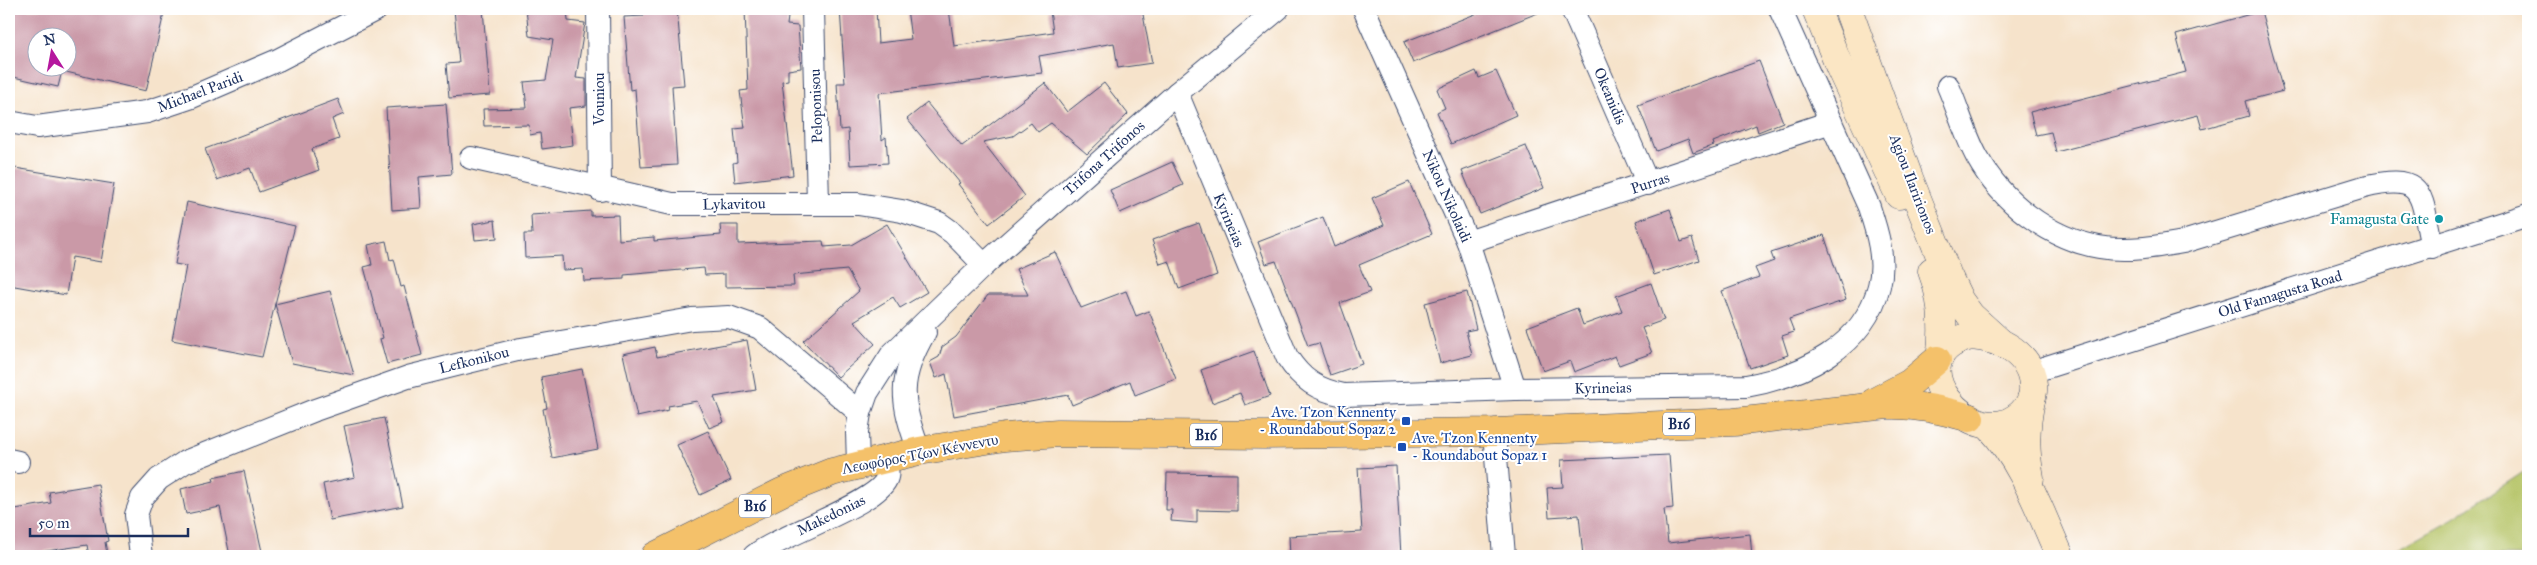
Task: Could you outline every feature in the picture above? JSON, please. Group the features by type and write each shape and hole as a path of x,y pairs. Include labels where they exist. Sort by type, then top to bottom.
{"main road":[{"name":"Agiou Ilaririonos","path":"1816,9 1840,68 1922,245 1933,274 1942,308 1944,330 1939,356"},
{"name":"Agiou Ilaririonos","path":"1848,9 1948,276 1960,301 1971,316 2002,344"},
{"path":"2033,497 2025,444 2026,423 2033,392 2031,372 2017,352 2002,344 1990,339 1971,336 1960,339 1939,356 1937,374 1941,388 1948,401 2001,438 2033,497 2060,556"},
{"name":"B16","path":"1863,406 1910,383 1939,356"},
{"path":"1979,422 2000,424 2017,417 2031,400"},
{"name":"B16","path":"1863,406 1911,404 1941,410 1979,422"},
{"name":"Λεωφόρος Τζων Κέννεντυ","path":"655,556 782,492 870,462 919,451 1005,437 1058,432 1265,435 1494,432 1734,422 1863,406"}],"street":[{"name":"Michael Paridi","path":"9,122 38,127 147,112 192,97 278,60 377,9"},
{"name":"Vouniou","path":"598,9 600,190"},
{"name":"Peloponisou","path":"813,9 818,203"},
{"name":"Trifona Trifonos","path":"870,462 857,432 860,413 867,394 892,354 936,314 984,265 1177,94 1278,9"},
{"name":"Nikou Nikolaidi","path":"1364,9 1468,242 1515,389"},
{"name":"Okeanidis","path":"1572,9 1648,184"},
{"name":"Kyrineias","path":"1177,94 1281,345 1300,375 1324,391 1344,395 1515,389 1746,386 1769,382 1796,373 1820,362 1840,347 1864,318 1879,285 1879,241 1869,207 1780,9"},
{"path":"1948,86 1977,156 1994,182 2039,225 2073,239 2099,247 2125,249 2173,244 2388,181 2405,181 2414,187 2420,197 2432,247"},
{"name":"Purras","path":"1468,242 1831,122"},
{"name":"Lykavitou","path":"471,158 600,190 680,205 818,203 858,204 902,210 927,218 953,233 984,265"},
{"name":"Old Famagusta Road","path":"2031,372 2432,247 2528,215"},
{"name":"Trifona Trifonos","path":"919,451 908,419 904,389 911,356 936,314"},
{"name":"Lefkonikou","path":"141,556 136,515 142,498 159,479 186,462 315,410 408,378 530,347 692,319 729,318 760,328 860,413"},
{"path":"1494,432 1504,556"},
{"name":"Makedonias","path":"754,556 778,541 871,496 885,483 888,476 870,462"}],"green space":[{"path":"2528,469 2528,556 2385,556 2452,519"}],"building":[{"path":"9,9 165,9 146,91 78,75 78,28 28,28 28,78 60,78 58,87 9,76"},
{"path":"454,9 483,9 490,95 449,98 446,64 459,63"},
{"path":"526,9 567,9 568,21 585,23 576,78 586,79 586,106 569,108 573,145 542,149 540,133 530,135 529,125 484,126 483,109 527,108 524,82 546,80 553,40 529,36"},
{"path":"643,9 677,9 684,85 672,86 677,165 641,167 635,89 630,90 624,17 644,16"},
{"path":"745,9 789,9 787,25 798,26 801,68 788,70 788,80 782,81 793,175 735,182 733,163 737,162 734,129 745,128 740,91 748,90"},
{"path":"840,9 876,9 878,43 911,39 907,9 949,9 954,46 1053,32 1050,11 1065,9 1142,9 1152,63 1118,68 1114,43 1039,56 1042,73 879,93 882,140 886,137 888,163 850,165 848,129 840,130 837,83 845,83"},
{"path":"1488,9 1545,10 1413,63 1404,42"},
{"path":"2261,11 2283,91 2245,101 2249,116 2202,129 2198,115 2056,152 2051,132 2036,135 2030,112 2186,72 2176,35"},
{"path":"1759,61 1783,122 1758,132 1756,125 1713,142 1714,145 1693,153 1688,139 1656,151 1638,105"},
{"path":"1476,71 1479,78 1496,71 1516,115 1451,144 1437,112 1445,108 1437,89"},
{"path":"1045,83 1067,112 1104,83 1128,114 1087,154 1051,123 1038,132 1031,123 1013,136 983,142 1025,196 989,224 958,184 960,183 907,119 927,103 962,146"},
{"path":"338,99 344,114 332,119 339,139 312,149 319,170 259,192 250,168 217,180 205,149"},
{"path":"446,104 452,174 419,177 421,208 392,210 386,108"},
{"path":"1526,146 1544,188 1480,214 1462,171"},
{"path":"1172,162 1183,185 1120,213 1110,190"},
{"path":"15,168 114,184 101,262 72,257 66,295 9,285 9,176 13,177"},
{"path":"1409,182 1432,234 1359,265 1370,292 1340,303 1362,364 1330,375 1319,343 1308,346 1276,261 1266,264 1258,242 1323,217 1334,247 1384,225 1372,198"},
{"path":"187,202 295,226 262,357 172,340 186,266 175,264"},
{"path":"1670,209 1681,242 1692,238 1699,260 1654,275 1636,221"},
{"path":"591,211 591,216 618,215 619,240 654,237 654,241 721,235 720,225 738,225 738,244 823,241 824,247 851,245 887,224 927,292 900,308 893,297 854,321 875,344 838,377 803,341 859,291 847,270 793,275 794,286 725,287 725,274 705,275 704,268 624,275 624,279 584,281 583,269 563,270 562,256 525,258 524,234 532,234 531,215"},
{"path":"495,220 497,238 475,240 473,224"},
{"path":"1199,223 1217,275 1179,289 1169,261 1160,264 1152,240"},
{"path":"1824,235 1846,300 1789,319 1794,332 1782,336 1788,355 1750,368 1722,291 1759,277 1755,268 1774,261 1771,253"},
{"path":"386,241 390,260 394,259 401,287 404,286 422,355 387,364 380,339 383,338 364,267 372,265 368,245"},
{"path":"1055,252 1081,308 1126,291 1136,316 1149,311 1176,379 1135,395 1130,381 1072,405 1068,395 954,416 946,374 936,378 930,362 939,357 942,347 956,337 988,295 1028,295 1016,269"},
{"path":"1651,283 1664,320 1642,328 1652,353 1619,365 1615,356 1574,372 1570,361 1543,371 1527,327 1577,308 1583,325 1622,311 1616,296"},
{"path":"330,291 354,375 292,363 275,304"},
{"path":"1467,292 1476,329 1466,331 1472,355 1440,363 1425,303"},
{"path":"747,340 756,390 714,397 724,422 709,428 697,401 668,406 669,410 637,417 623,354 655,347 657,357"},
{"path":"1254,351 1270,396 1245,405 1240,393 1212,403 1201,370"},
{"path":"582,369 598,449 552,458 543,409 547,408 541,377"},
{"path":"384,418 403,506 330,520 323,484 355,477 344,426"},
{"path":"708,431 731,480 700,495 677,445"},
{"path":"1669,455 1673,508 1664,509 1668,543 1750,534 1752,556 1583,556 1579,515 1549,517 1547,488 1563,487 1561,460"},
{"path":"1396,466 1401,556 1290,556 1289,536 1362,532 1358,468"},
{"path":"244,471 263,556 230,556 220,507 186,514 181,489 214,481 213,478"},
{"path":"1167,473 1237,474 1237,511 1197,510 1197,523 1171,521 1172,510 1166,510"},
{"path":"98,484 108,541 105,542 107,554 89,556 87,545 33,553 33,556 9,556 9,510 51,503 49,492"}],"place":[{"name":"Famagusta Gate","path":"2439,219"},
{"name":"Ave. Tzon Kennenty - Roundabout Sopaz 2","path":"1406,421"},
{"name":"Ave. Tzon Kennenty - Roundabout Sopaz 1","path":"1402,447"}]}
